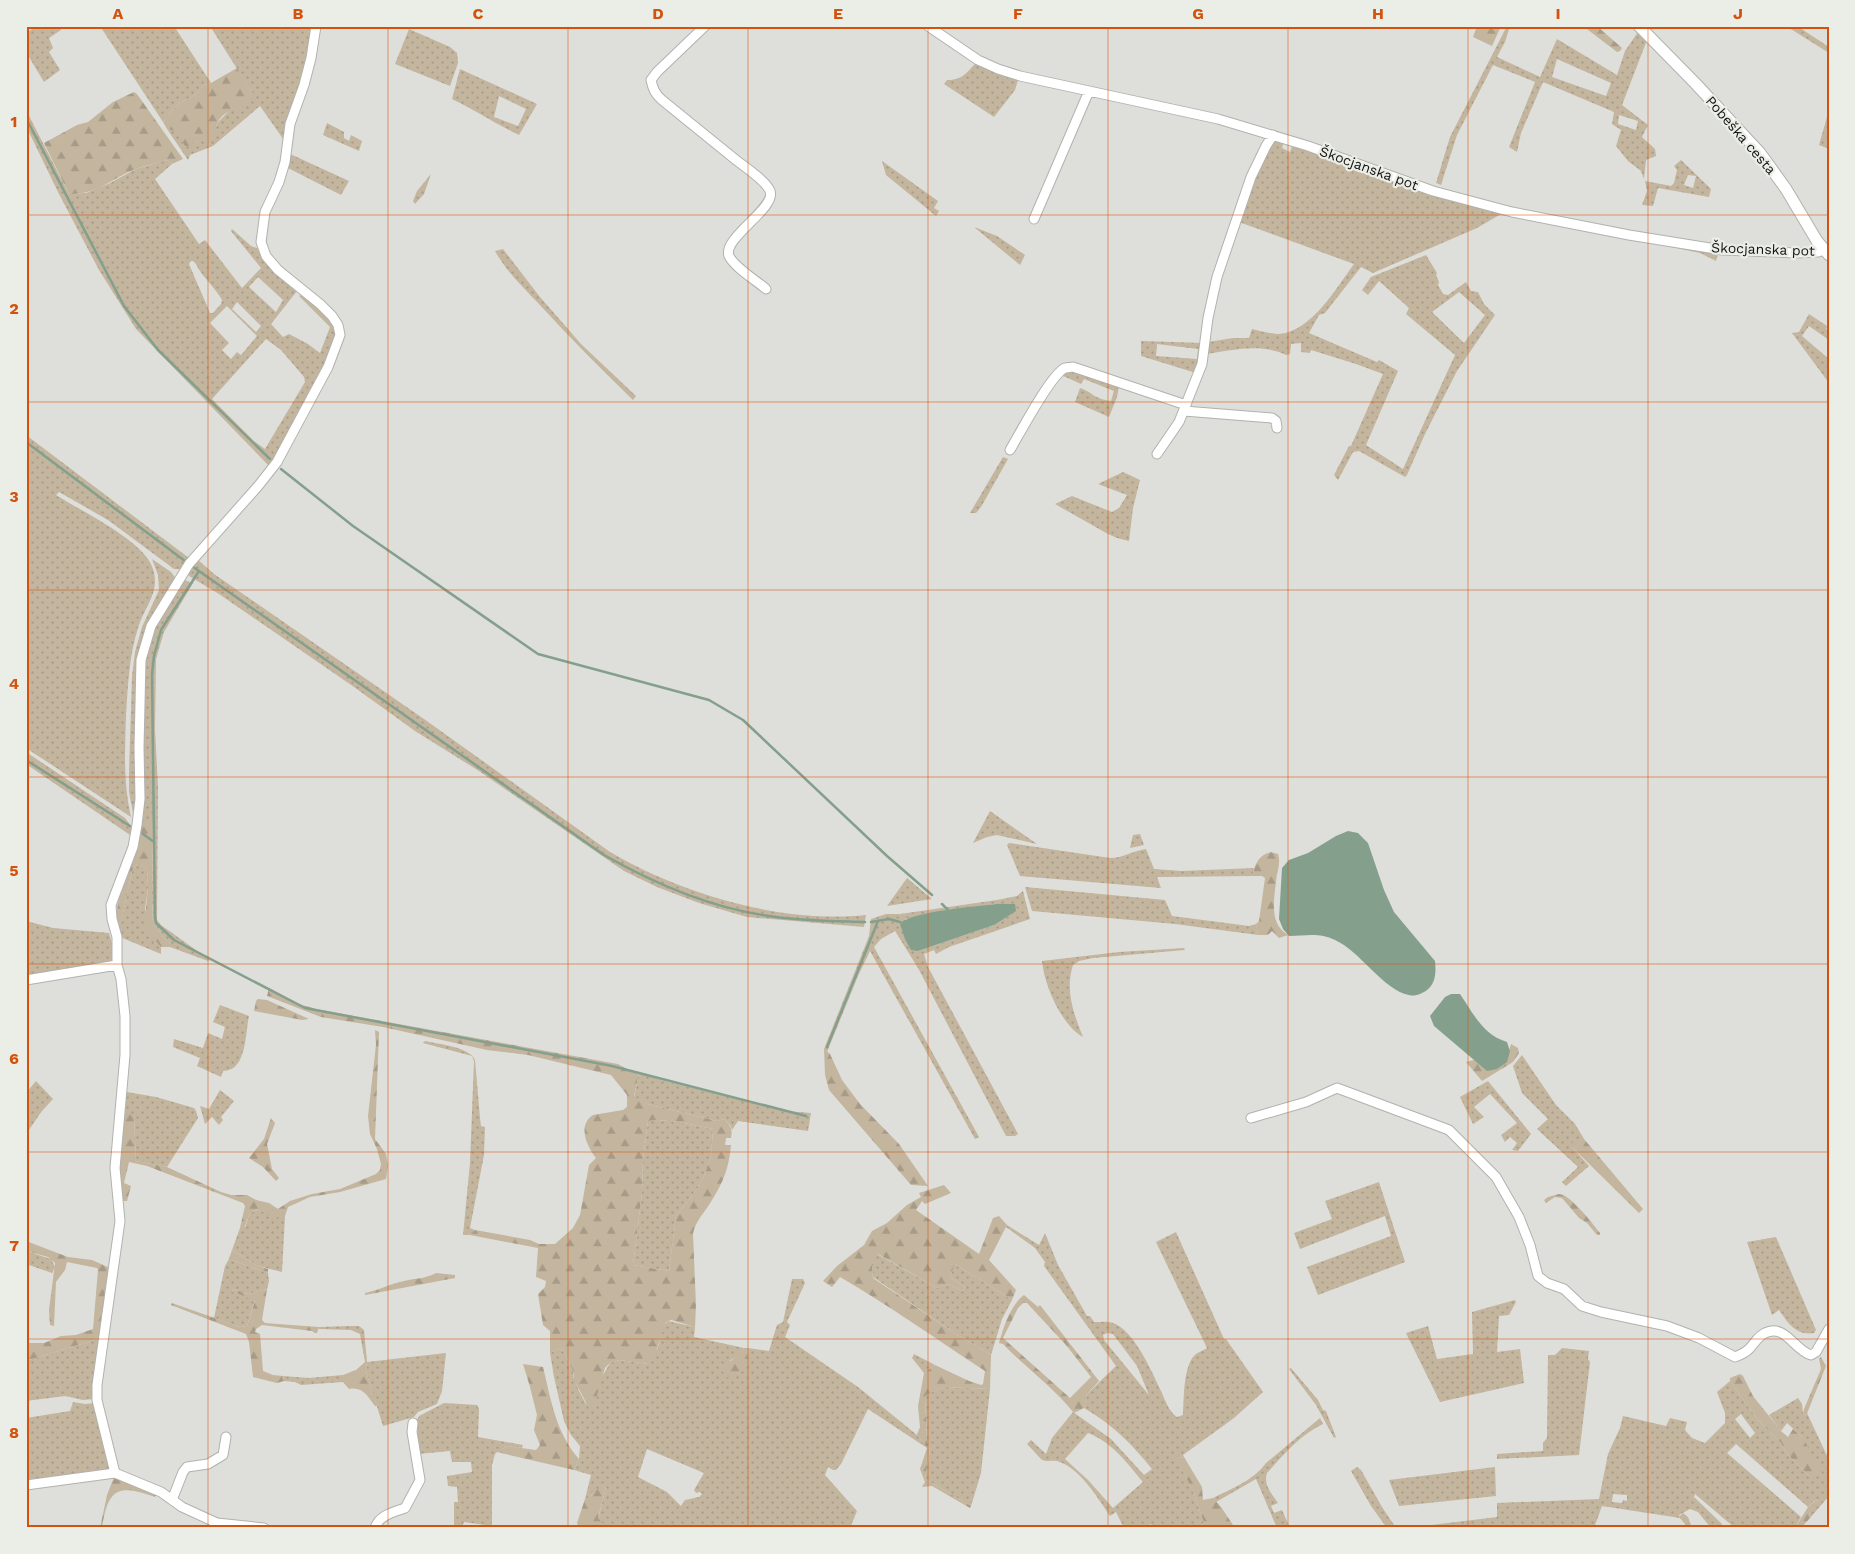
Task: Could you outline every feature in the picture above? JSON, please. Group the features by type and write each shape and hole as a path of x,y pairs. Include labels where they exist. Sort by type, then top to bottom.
{"street":[{"path":"115,1473 97,1400 97,1385 120,1221 115,1168 125,1055 125,1016 118,966 117,937 111,906 133,846 137,825 140,799 141,660 150,626 189,564 277,462 328,368 340,335 338,325 332,316 278,270 266,256 261,242 265,212 280,182 285,162 290,124 304,85 316,26"},
{"path":"705,26 657,72 651,80 652,87 655,94 755,175 770,190 770,196 766,205 728,248 730,258 766,289"},
{"name":"Škocjanska pot","path":"928,26 978,60 998,69 1020,76 1209,117 1308,146 1433,191 1512,212 1629,235 1722,250 1826,253"},
{"name":"Pobeška cesta","path":"1639,26 1760,153 1786,189 1826,253"},
{"path":"1034,219 1088,91"},
{"path":"1157,454 1179,422 1202,364 1208,318 1217,277 1251,177 1273,135"},
{"path":"1010,450 1058,373 1065,368 1073,367 1185,408 1272,418 1276,421 1277,428"},
{"path":"26,980 118,966"},
{"path":"1251,1118 1306,1102 1337,1088 1449,1130 1496,1177 1519,1218 1530,1245 1538,1276 1547,1283 1564,1289 1582,1306 1667,1326 1699,1338 1735,1357 1747,1351 1765,1332 1775,1331 1782,1333 1806,1354 1811,1355 1816,1352 1829,1329"},
{"path":"375,1528 377,1521 390,1513 405,1508 420,1480 412,1432 413,1423"},
{"path":"172,1500 183,1472 187,1467 208,1464 223,1455 226,1437"},
{"path":"26,1485 115,1473 161,1492 182,1507 217,1523 264,1528"}],"green space":[{"path":"37,26 59,26 61,30 49,38 53,48 49,52 60,70 44,82 26,52 26,33"},
{"path":"100,26 174,26 211,83 204,85 195,95 178,104 163,122"},
{"path":"210,26 313,26 310,52 286,143 260,106 213,146 190,155 188,160 167,129 178,134 184,144 207,141 218,122 231,109 237,108 253,94"},
{"path":"1477,26 1501,26 1492,46 1473,37"},
{"path":"1507,26 1510,26 1505,42 1497,57 1540,77 1557,39 1617,75 1625,51 1638,32 1647,40 1622,105 1648,125 1642,137 1655,149 1656,156 1646,160 1644,179 1641,171 1628,161 1616,146 1621,130 1612,124 1614,112 1543,82 1521,133 1517,152 1509,147 1535,82 1493,65 1457,135 1441,185 1436,183 1450,137","holes":["1557,59 1611,83 1606,96 1552,77","1619,115 1638,121 1636,130 1618,124"]},
{"path":"1583,26 1598,27 1622,48 1617,52"},
{"path":"1786,26 1797,26 1829,47 1829,53"},
{"path":"409,29 450,47 457,53 458,63 450,86 395,64"},
{"path":"976,63 1018,80 1015,90 994,117 944,84 947,80 957,79 964,75"},
{"path":"237,68 253,94 251,102 243,110 233,110 223,115 217,124 217,134 207,141 198,141 193,143 192,146 186,147 176,133 167,129 163,122 178,104 195,95 204,85"},
{"path":"460,69 537,104 519,135 452,99","holes":["499,96 526,109 518,126 494,117"]},
{"path":"134,92 183,159 172,164 167,160 144,166 88,192 69,194 44,143 77,125 88,122 113,102"},
{"path":"26,110 69,194 86,193 136,169 167,160 172,164 155,179 199,244 205,240 242,288 261,268 231,231 232,229 251,246 257,248 267,263 297,291 271,324 283,337 289,334 320,353 330,327 299,296 303,294 325,313 334,324 336,333 331,354 270,467 136,329 99,270 26,126","holes":["191,261 194,262 222,300 213,313 210,313 189,264","258,277 283,300 276,312 249,287","237,302 261,326 256,332 232,309","227,306 257,336 241,355 237,352 231,359 222,350 229,343 210,323","266,339 281,350 304,377 305,382 265,449 254,441 212,399"]},
{"path":"1829,110 1829,149 1819,145"},
{"path":"327,123 344,132 344,138 349,141 351,135 362,141 359,151 323,135"},
{"path":"1275,140 1284,141 1282,148 1290,152 1293,144 1501,214 1477,228 1373,273 1361,267 1325,313 1319,315 1309,333 1377,362 1379,360 1398,371 1366,445 1403,469 1455,355 1406,314 1409,308 1379,281 1368,295 1362,290 1371,277 1426,255 1437,273 1438,285 1443,294 1448,295 1466,282 1471,291 1478,292 1484,304 1495,315 1457,371 1405,477 1359,451 1353,452 1338,480 1334,475 1349,446 1351,446 1383,374 1311,350 1310,353 1301,352 1301,343 1291,344 1290,354 1286,355 1277,351 1257,348 1207,354 1208,342 1233,338 1249,338 1252,329 1279,334 1291,331 1302,325 1322,307 1354,264 1239,222 1254,178 1269,147","holes":["1459,292 1485,315 1464,343 1432,312"]},
{"path":"288,153 349,181 341,195 286,167"},
{"path":"1681,160 1711,189 1709,197 1658,188 1653,206 1642,205 1647,191 1645,181 1671,186 1674,183 1677,170 1674,166","holes":["1688,175 1696,176 1693,188 1684,185"]},
{"path":"882,161 938,201 934,208 939,211 936,216 886,175"},
{"path":"431,174 424,194 415,204 413,201 417,191"},
{"path":"974,227 997,236 1025,255 1020,265"},
{"path":"1653,243 1719,251 1716,261 1700,253"},
{"path":"503,249 540,297 581,344 636,396 633,400 573,341 515,279 495,251"},
{"path":"1809,314 1827,326 1826,329 1829,331 1829,340 1809,326 1802,336 1829,359 1829,383 1792,333 1799,332"},
{"path":"1141,341 1203,343 1196,373 1141,356","holes":["1157,344 1198,349 1197,359 1156,356"]},
{"path":"1072,369 1119,386 1109,417 1075,402 1080,388 1101,399 1111,401 1114,391 1084,379 1081,384 1059,374"},
{"path":"26,435 189,558 180,569 174,569 108,520 59,492 56,495 134,544 151,564 154,573 154,590 138,628 128,682 125,766 131,817 26,748"},
{"path":"1003,457 1008,459 981,507 976,513 970,513"},
{"path":"1123,472 1140,480 1133,508 1129,541 1108,534 1055,504 1072,496 1112,512 1119,508 1127,495 1098,484"},
{"path":"152,559 171,572 176,579 147,627 134,818 129,792 132,676 135,652 142,627 159,590 158,575"},
{"path":"197,559 214,574 424,719 610,852 638,867 700,893 734,903 801,915 834,917 866,915 864,927 747,917 699,903 657,887 624,871 479,771 415,731 219,594 189,576 187,571"},
{"path":"184,580 193,583 164,632 156,659 155,729 158,787 157,920 161,925 210,960 208,961 170,947 170,943 163,937 153,922 153,821 141,823 143,661 152,628"},
{"path":"26,752 125,818 132,827 133,837 26,764"},
{"path":"990,811 1037,844 997,835 973,843"},
{"path":"153,821 153,922 163,937 170,943 170,947 161,947 144,926 148,888 147,869 141,864 137,864 132,871 121,923 117,924 118,901 125,874 141,823"},
{"path":"1140,834 1144,845 1130,848 1133,835"},
{"path":"1009,843 1110,858 1146,849 1154,869 1182,871 1254,868 1253,876 1157,877 1161,888 1020,876 1007,845"},
{"path":"1271,852 1278,854 1279,861 1274,896 1275,918 1278,925 1288,935 1279,938 1272,931 1268,935 1258,935 1256,924 1259,921 1265,878 1253,876 1256,864 1260,858"},
{"path":"137,864 141,864 147,869 148,888 145,909 161,947 161,954 120,937 117,924 121,923 132,871"},
{"path":"907,878 932,899 887,906"},
{"path":"1025,887 1165,900 1172,916 1249,926 1256,924 1258,935 1175,924 1032,911"},
{"path":"1023,891 1030,919 949,947 936,954 934,950 924,954 928,967 1018,1134 1015,1136 1006,1136 918,968 895,931 881,939 874,947 979,1137 975,1139 870,951 827,1052 824,1049 869,936 871,919 886,914 900,914 1017,896","holes":["996,904 1015,904 994,925 918,951 905,919 948,910"]},
{"path":"26,921 53,928 109,933 114,951 113,961 26,977"},
{"path":"1184,948 1185,950 1093,958 1079,961 1073,965 1070,983 1071,1001 1083,1037 1075,1031 1061,1014 1050,992 1043,970 1042,961 1119,952"},
{"path":"269,988 299,1004 316,1009 618,1064 630,1071 639,1073 634,1096 647,1104 717,1121 724,1119 732,1132 731,1138 726,1138 725,1145 731,1145 729,1160 720,1186 698,1220 693,1234 695,1327 671,1320 666,1322 653,1361 648,1364 619,1360 610,1363 605,1368 593,1409 590,1410 574,1380 573,1371 563,1350 560,1348 550,1353 550,1331 543,1325 538,1294 545,1287 546,1281 536,1277 538,1248 470,1235 475,1230 530,1240 539,1244 555,1244 573,1228 580,1215 589,1165 596,1158 589,1148 585,1136 585,1124 593,1115 623,1110 627,1107 627,1095 611,1075 528,1055 487,1050 383,1027 321,1017 267,996","holes":["648,1121 679,1122 713,1129 711,1156 698,1188 676,1216 669,1271 633,1265"]},
{"path":"258,999 267,1000 309,1019 302,1020 254,1011"},
{"path":"220,1005 249,1016 241,1058 237,1065 223,1071 221,1077 197,1066 200,1058 173,1047 174,1039 203,1048 208,1033 222,1039 225,1027 213,1022"},
{"path":"375,1030 379,1032 375,1139 386,1154 388,1166 386,1179 340,1192 310,1197 288,1207 285,1216 281,1217 271,1216 258,1209 250,1213 244,1228 240,1228 245,1206 243,1203 147,1166 129,1162 124,1183 131,1186 127,1201 122,1201 118,1166 124,1113 134,1117 136,1161 167,1167 221,1192 231,1195 247,1195 256,1200 269,1203 278,1209 290,1201 312,1194 340,1189 376,1174 380,1170 381,1164 370,1134 368,1116 376,1045"},
{"path":"425,1041 445,1045 460,1049 472,1056 423,1043"},
{"path":"1511,1044 1518,1048 1519,1053 1513,1062 1482,1081 1466,1062 1509,1051"},
{"path":"824,1049 830,1054 842,1080 860,1104 899,1144 928,1186 911,1185 829,1090 825,1075"},
{"path":"1522,1055 1556,1105 1575,1124 1584,1139 1576,1139 1572,1147 1589,1166 1566,1186 1562,1182 1578,1167 1537,1129 1548,1119 1522,1093 1513,1066"},
{"path":"472,1056 475,1060 481,1126 485,1127 484,1155 470,1228 475,1230 470,1235 463,1235 470,1163 474,1061"},
{"path":"639,1073 786,1111 811,1113 808,1131 738,1121 732,1130 724,1119 717,1121 647,1104 634,1097"},
{"path":"36,1081 53,1099 26,1134 26,1093"},
{"path":"1488,1081 1531,1134 1518,1151 1512,1150 1517,1143 1510,1137 1505,1142 1501,1135 1517,1123 1490,1094 1474,1107 1484,1117 1473,1124 1460,1097"},
{"path":"220,1090 234,1101 221,1117 223,1120 219,1125 212,1117 205,1124 200,1106 209,1109"},
{"path":"125,1093 156,1097 194,1108 196,1111 198,1118 167,1167 136,1161 134,1117 124,1113"},
{"path":"271,1118 275,1123 267,1144 272,1169 279,1178 276,1181 263,1167 249,1158 264,1139"},
{"path":"658,1120 713,1129 711,1156 704,1176 698,1188 676,1216 669,1271 633,1265 648,1121"},
{"path":"1576,1139 1584,1139 1643,1209 1639,1213 1572,1147 1571,1144"},
{"path":"1379,1182 1405,1262 1318,1295 1307,1267 1391,1236 1385,1216 1300,1249 1294,1233 1332,1219 1325,1201"},
{"path":"944,1185 951,1193 925,1204 922,1201 916,1210 979,1254 993,1218 999,1216 1007,1225 989,1260 1016,1290 1012,1300 955,1264 950,1277 965,1287 963,1291 947,1284 937,1288 878,1254 872,1267 873,1278 956,1334 991,1355 990,1389 944,1387 926,1395 925,1398 927,1441 930,1450 925,1479 971,1506 970,1508 932,1486 922,1487 925,1482 920,1469 927,1448 917,1435 920,1427 918,1406 924,1373 935,1365 981,1385 983,1384 985,1371 840,1277 832,1287 823,1281 837,1266 864,1245 872,1231 887,1223 907,1205 921,1197 919,1193"},
{"path":"1559,1194 1575,1204 1600,1235 1597,1235 1587,1223 1579,1218 1562,1198 1555,1197 1546,1203 1544,1200"},
{"path":"259,1209 271,1216 285,1216 282,1272 258,1266 232,1250 240,1228 245,1227 250,1213"},
{"path":"1007,1225 1039,1245 1045,1233 1058,1265 1087,1316 1090,1316 1094,1322 1113,1323 1121,1327 1128,1334 1142,1352 1169,1409 1177,1417 1183,1415 1186,1373 1192,1359 1196,1354 1207,1348 1156,1242 1176,1232 1224,1339 1226,1339 1263,1392 1234,1418 1183,1455 1184,1457 1176,1457 1193,1491 1204,1523 1196,1528 1153,1528 1151,1524 1145,1528 1124,1528 1116,1512 1110,1516 1080,1476 1065,1464 1057,1461 1042,1460 1027,1444 1031,1440 1046,1454 1052,1438 1073,1412 1111,1439 1144,1475 1152,1469 1121,1435 1084,1408 1087,1394 1116,1366 1044,1266 1045,1262 1035,1248 1006,1227","holes":["1107,1333 1113,1334 1137,1366 1149,1395 1104,1340 1103,1335","1088,1433 1112,1447 1143,1482 1113,1508 1088,1480 1065,1459"]},
{"path":"1776,1237 1816,1330 1814,1333 1802,1332 1793,1328 1779,1310 1772,1315 1747,1242"},
{"path":"26,1241 68,1257 92,1260 110,1268 101,1338 26,1361 26,1343 44,1343 61,1336 76,1335 93,1329 98,1270 97,1268 67,1262 65,1270 56,1282 54,1326 50,1325 49,1310 55,1263 48,1257 26,1251"},
{"path":"232,1250 258,1266 268,1269 268,1273 229,1259"},
{"path":"26,1251 51,1259 55,1267 52,1273 26,1264"},
{"path":"877,1254 937,1288 947,1284 963,1291 965,1287 950,1277 955,1264 1012,1300 1002,1319 991,1355 956,1334 873,1277 872,1267"},
{"path":"229,1259 268,1273 267,1289 249,1294 233,1289 232,1291 255,1300 247,1326 240,1327 214,1318 225,1266"},
{"path":"436,1273 455,1275 455,1278 365,1295 365,1293 394,1284"},
{"path":"792,1279 803,1279 805,1283 787,1322 790,1325 785,1337 858,1387 917,1435 927,1448 868,1409 841,1464 836,1470 828,1467 825,1475 857,1511 850,1528 607,1528 598,1519 606,1487 593,1492 590,1497 585,1499 591,1475 574,1470 579,1459 580,1446 571,1435 564,1421 550,1353 560,1348 563,1350 586,1404 610,1363 619,1360 648,1364 658,1348 664,1325 668,1321 695,1327 694,1337 744,1348 738,1356 729,1361 748,1359 747,1348 769,1351 777,1325 783,1322","holes":["647,1449 704,1473 694,1490 696,1493 700,1492 702,1494 699,1497 685,1500 681,1506 667,1492 638,1477"]},
{"path":"233,1289 249,1294 267,1289 262,1320 265,1323 319,1327 317,1333 262,1325 256,1329 255,1332 260,1334 263,1371 283,1376 284,1381 277,1383 253,1377 249,1342 246,1334 171,1305 172,1303 240,1327 247,1326 255,1301 232,1291"},
{"path":"1024,1295 1038,1307 1040,1305 1099,1381 1087,1394 1084,1408 1074,1413 1003,1344 999,1343 1008,1317","holes":["1023,1303 1027,1303 1066,1345 1091,1377 1070,1398 1003,1338 1018,1308"]},
{"path":"1515,1300 1516,1302 1509,1315 1499,1316 1497,1352 1520,1349 1524,1383 1440,1402 1406,1333 1428,1326 1437,1359 1473,1354 1472,1312"},
{"path":"359,1326 364,1330 367,1362 365,1362 360,1334 351,1330 319,1329 319,1327"},
{"path":"101,1338 94,1399 83,1400 65,1396 26,1401 26,1361"},
{"path":"744,1348 747,1348 748,1359 746,1368 732,1378 726,1377 722,1370"},
{"path":"1562,1348 1589,1351 1588,1359 1590,1362 1579,1455 1497,1459 1497,1454 1543,1451 1543,1443 1547,1438 1548,1355 1555,1355"},
{"path":"446,1353 442,1391 437,1404 418,1412 414,1417 383,1426 366,1371 367,1362"},
{"path":"914,1354 935,1365 924,1373 912,1358"},
{"path":"1821,1357 1826,1366 1806,1416 1803,1414 1804,1409 1821,1369 1819,1359"},
{"path":"367,1362 366,1371 377,1406 362,1391 349,1389 343,1382 343,1375 356,1370"},
{"path":"523,1364 543,1367 555,1416 571,1449 579,1459 574,1470 501,1453 501,1450 507,1446 536,1450 540,1445 534,1430 537,1415"},
{"path":"1291,1368 1318,1400 1323,1410 1326,1411 1336,1437 1334,1438 1316,1405 1289,1369"},
{"path":"1740,1374 1743,1376 1753,1396 1781,1431 1788,1437 1793,1429 1803,1438 1822,1473 1821,1475 1809,1476 1788,1455 1781,1443 1758,1420 1730,1381 1730,1378"},
{"path":"343,1375 343,1382 301,1385 295,1382 284,1381 283,1376 309,1378"},
{"path":"1730,1381 1758,1420 1781,1443 1788,1455 1809,1476 1803,1438 1787,1423 1781,1431 1769,1415 1798,1398 1802,1404 1803,1414 1806,1416 1807,1413 1829,1460 1829,1496 1810,1518 1809,1515 1818,1500 1808,1507 1736,1444 1727,1453 1801,1517 1795,1528 1735,1528 1695,1494 1694,1497 1722,1524 1721,1528 1711,1528 1698,1512 1690,1509 1679,1515 1680,1518 1602,1506 1594,1528 1407,1528 1497,1517 1497,1503 1599,1499 1608,1454 1620,1428 1623,1416 1666,1426 1670,1418 1687,1422 1685,1430 1692,1438 1705,1443 1725,1423 1725,1413 1717,1392","holes":["1741,1414 1755,1433 1750,1438 1735,1419","1613,1494 1627,1495 1627,1501 1623,1500 1622,1503 1612,1502"]},
{"path":"944,1387 990,1389 981,1473 971,1506 925,1479 930,1450 927,1441 925,1395"},
{"path":"73,1402 95,1403 111,1470 26,1483 26,1418 70,1411"},
{"path":"444,1403 477,1405 479,1409 478,1437 523,1445 522,1448 507,1446 501,1450 501,1453 497,1452 495,1454 492,1465 492,1526 464,1522 462,1528 454,1528 454,1502 458,1502 457,1487 448,1486 447,1476 472,1472 471,1462 452,1462 450,1451 418,1454 417,1420 419,1416"},
{"path":"1320,1418 1323,1424 1300,1439 1267,1473 1267,1485 1278,1503 1271,1506 1274,1513 1282,1510 1290,1528 1277,1528 1256,1479 1216,1502 1213,1498 1242,1484"},
{"path":"1175,1456 1184,1457 1202,1487 1203,1500 1213,1498 1235,1528 1196,1528 1204,1523 1193,1491"},
{"path":"1357,1467 1361,1470 1396,1528 1387,1528 1371,1506 1351,1471"},
{"path":"1495,1467 1496,1496 1399,1506 1389,1480"},
{"path":"114,1477 157,1493 155,1497 132,1491 124,1490 117,1492 108,1504 102,1528 100,1528 107,1495"},
{"path":"606,1487 598,1518 607,1528 579,1528 577,1523 585,1499 590,1497 595,1490"},
{"path":"1816,1500 1818,1501 1809,1515 1810,1518 1801,1528 1795,1528 1808,1507"},
{"path":"1683,1513 1688,1517 1692,1528 1686,1528 1679,1517"}],"shaded area":[{"path":"1348,831 1358,833 1368,843 1384,890 1394,912 1435,961 1434,981 1427,990 1421,993 1409,995 1399,992 1344,945 1335,940 1318,935 1289,936 1283,929 1279,919 1282,868 1289,860 1308,853"},
{"path":"996,904 1015,904 1016,911 994,925 918,951 911,950 900,924 916,916 929,913"},
{"path":"1451,994 1460,994 1485,1029 1507,1042 1510,1051 1507,1062 1497,1069 1487,1071 1434,1026 1430,1016 1445,997"}],"waterway":[{"path":"26,118 124,306 158,350 270,459"},
{"path":"26,442 189,564 604,855 663,885 726,907 781,918 865,922"},
{"path":"281,469 353,526 538,654 709,700 743,720 887,856 932,895"},
{"path":"199,571 161,630 154,656 152,674 155,917 156,923 174,940 305,1008 612,1066 806,1116"},
{"path":"26,760 130,826"},
{"path":"143,834 154,842"},
{"path":"942,904 948,910"},
{"path":"871,922 889,919 900,922"},
{"path":"827,1047 878,921"}]}
